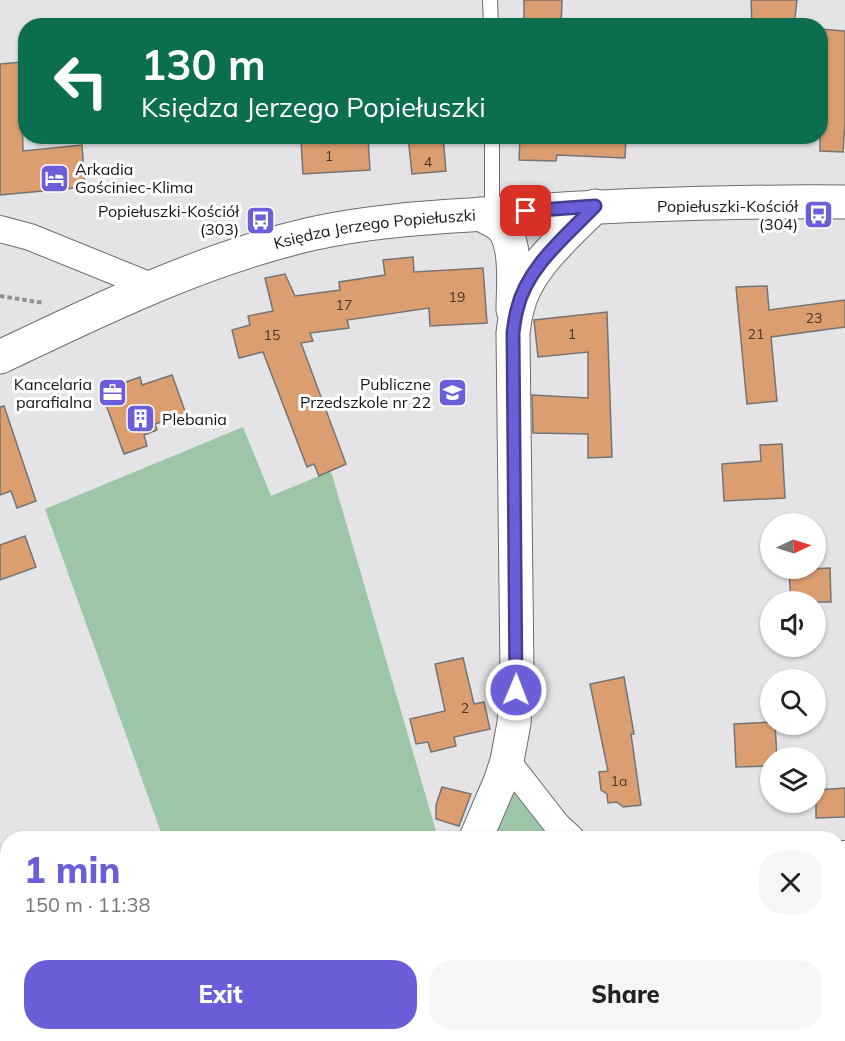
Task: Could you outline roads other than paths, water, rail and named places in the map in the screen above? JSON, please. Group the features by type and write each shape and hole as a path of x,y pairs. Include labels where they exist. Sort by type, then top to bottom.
{"main road":[{"name":"Księdza Jerzego Popiełuszki","path":"0,357 150,286 267,246 349,227 595,206 845,202"},
{"path":"513,333 517,308 525,288 539,265 595,206"},
{"path":"479,831 507,761 514,723 517,673 510,243 500,225 486,214"}],"street":[{"path":"0,229 30,237 150,286"},
{"path":"507,761 564,831"}],"lane":[{"path":"490,0 491,18"},
{"path":"486,214 491,144"}],"place":[{"name":"Arkadia Gościniec-Klima","path":"54,178"},
{"name":"Popiełuszki-Kościół (304)","path":"819,215"},
{"name":"Popiełuszki-Kościół (303)","path":"260,220"},
{"name":"Kancelaria parafialna","path":"113,393"},
{"name":"Publiczne Przedszkole nr 22","path":"452,393"},
{"name":"Plebania","path":"141,419"}]}
